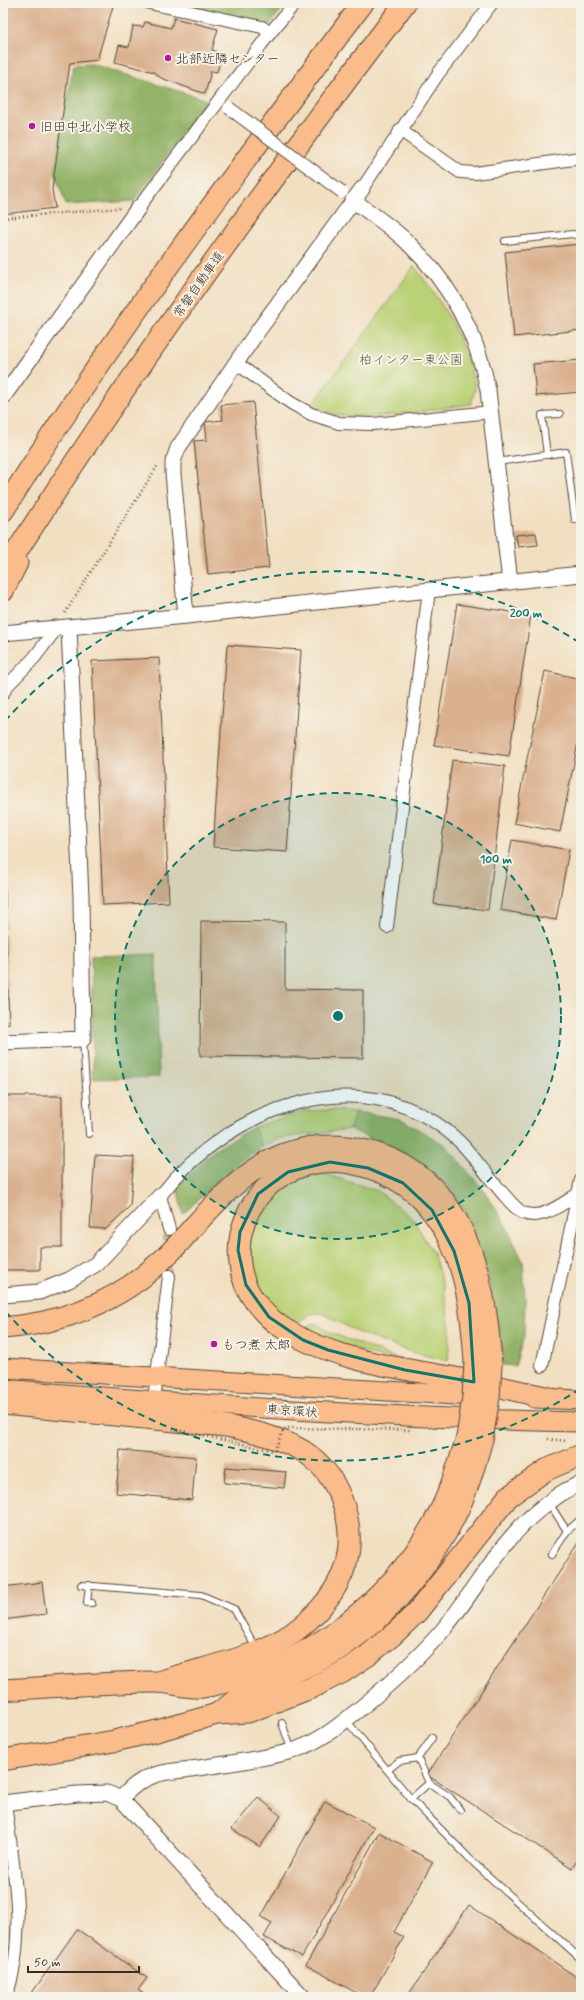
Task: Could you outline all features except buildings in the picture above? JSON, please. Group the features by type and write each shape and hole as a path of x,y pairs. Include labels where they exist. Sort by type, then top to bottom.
{"highway":[{"path":"3,511 138,308 227,184 363,3"},
{"name":"常磐自動車道","path":"3,573 39,516 164,332 217,257 405,3"},
{"path":"3,591 39,516"},
{"path":"3,1328 47,1322 68,1316 90,1309 118,1294 160,1262 213,1206 247,1175 275,1158 295,1151 337,1146 376,1153 411,1169 431,1186 450,1208 475,1259 486,1307 483,1364 473,1397 474,1438 472,1474 460,1505 446,1531 410,1585 386,1610 332,1653 300,1671 246,1695 217,1714"},
{"path":"483,1364 463,1275 454,1251 432,1210 418,1196 398,1180 387,1174 348,1163 330,1162 309,1165 288,1172 258,1194 248,1209 240,1232 238,1250 241,1268 246,1285 255,1302 269,1317 296,1336 328,1350 406,1370 462,1379 550,1398"},
{"name":"東京環状","path":"3,1368 156,1376 463,1396 581,1400"},
{"name":"東京環状","path":"3,1389 375,1415 581,1422"},
{"path":"3,1404 226,1426 258,1432 285,1442 303,1452 319,1465 333,1482 342,1500 348,1540 346,1562 338,1583 326,1601 312,1617 276,1644 254,1653 159,1682"},
{"path":"3,1690 159,1682 200,1687 255,1674 312,1647 354,1618 395,1577 427,1534 474,1438"},
{"path":"3,1760 114,1741 157,1731 217,1714 248,1712 275,1703 311,1688 343,1672 367,1656 394,1634 417,1612 508,1497 546,1470 581,1455"}],"street":[{"path":"149,3 262,27 270,33"},
{"path":"3,397 139,208 224,104 270,33 295,3"},
{"path":"186,616 173,473 173,462 178,448 352,194 400,130 454,51 492,3"},
{"path":"224,104 352,194 408,242 448,290 462,312 477,348 484,371 491,412 510,582"},
{"path":"400,130 460,172 475,173 581,158"},
{"path":"236,363 291,403 310,414 339,423 373,424 491,412"},
{"path":"3,633 62,625 186,616 581,574"},
{"path":"387,927 429,590"},
{"path":"3,693 7,686 34,658 62,625"},
{"path":"3,1042 83,1039 82,905 62,625"},
{"path":"3,1295 39,1292 68,1280 96,1264 160,1196 176,1176 197,1156 252,1119 280,1107 311,1099 338,1096 364,1097 388,1101 409,1109 438,1125 461,1143 523,1213 541,1215 578,1194"},
{"path":"542,1366 581,1180"},
{"path":"160,1196 169,1229"},
{"path":"154,1400 169,1276"},
{"path":"121,1799 131,1787 155,1775 245,1760 292,1750 310,1744 346,1720 415,1660 442,1631 470,1595 502,1545 529,1517 565,1491 581,1484"},
{"path":"6,1997 16,1958 18,1905 4,1803 107,1793 121,1799 303,1997"}],"lane":[{"path":"505,241 573,234 581,238"},
{"path":"547,455 542,415 560,414"},
{"path":"497,462 566,452 575,520"},
{"path":"83,1039 89,1134"},
{"path":"549,1502 567,1531"},
{"path":"552,1554 567,1531 581,1519"},
{"path":"81,1584 201,1595 234,1609 252,1641"},
{"path":"89,1585 88,1603 92,1603"},
{"path":"346,1720 411,1799 475,1864 561,1939 581,1959"},
{"path":"282,1722 292,1750"},
{"path":"388,1770 399,1761 418,1758 432,1738"},
{"path":"418,1758 429,1783 450,1797 460,1810"},
{"path":"411,1799 429,1783"}],"path":[{"path":"3,218 139,208"},
{"path":"62,625 163,457 178,448"},
{"path":"173,1429 274,1451 284,1429 287,1428 412,1430"}],"highlighted area":[{"path":"330,1162 368,1168 403,1183 432,1210 454,1251 469,1303 474,1382 405,1370 328,1350 303,1340 269,1317 246,1285 238,1250 240,1232 258,1194 288,1172"}],"green space":[{"path":"182,3 287,3 269,25"},
{"path":"92,64 207,100 134,201 66,205 53,167 74,65"},
{"name":"柏インター東公園","path":"414,266 439,301 459,338 474,383 475,389 471,404 406,414 372,417 336,414 311,407"},
{"path":"156,954 159,1077 93,1079 91,956"},
{"path":"332,1110 355,1112 350,1129 276,1139 262,1147 254,1127 305,1111"},
{"path":"355,1112 401,1119 445,1145 483,1189 503,1220 523,1261 525,1301 524,1336 515,1366 503,1365 492,1295 486,1270 479,1246 460,1203 447,1185 440,1179 392,1149 350,1129"},
{"path":"254,1127 262,1147 241,1161 183,1214 177,1187 213,1151"},
{"path":"322,1173 378,1191 413,1219 434,1255 444,1289 450,1331 448,1361 408,1351 361,1334 322,1313 309,1314 296,1326 272,1309 255,1285 245,1262 250,1228 262,1202 288,1181"},
{"path":"316,1323 329,1332 403,1361 400,1364 306,1332 311,1324"}],"tunnel":[{"path":"169,1229 169,1276"}],"place":[{"name":"北部近隣センター","path":"168,58"},
{"name":"旧田中北小学校","path":"32,126"},
{"name":"もつ煮 太郎","path":"214,1344"}]}
